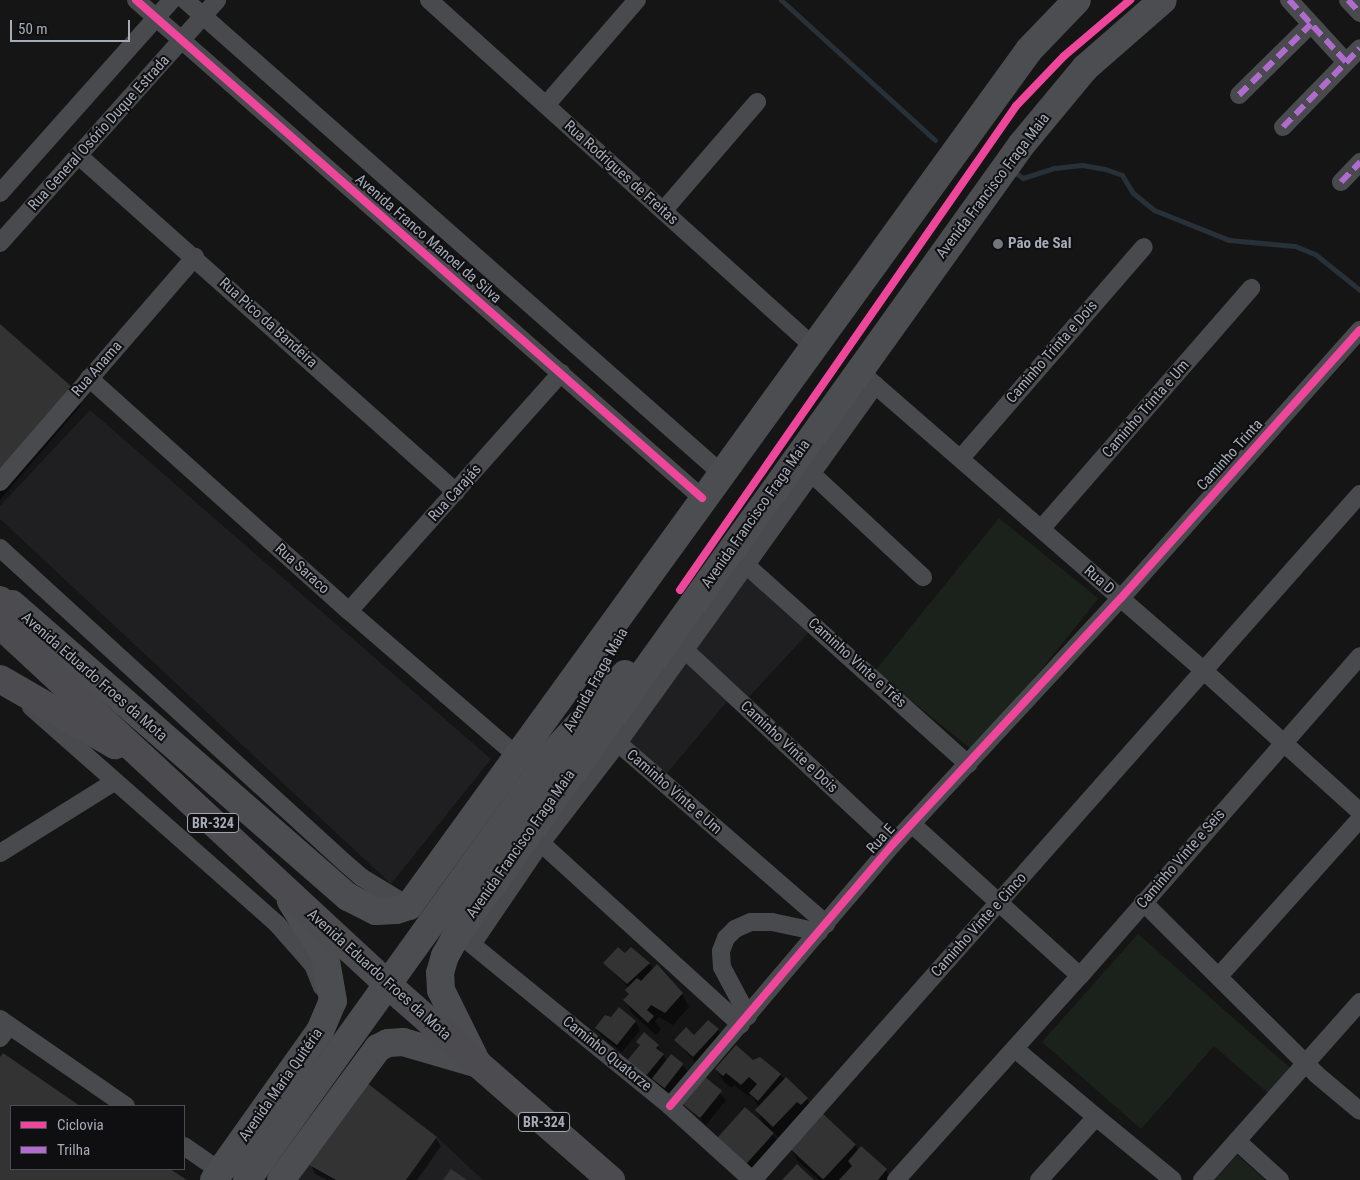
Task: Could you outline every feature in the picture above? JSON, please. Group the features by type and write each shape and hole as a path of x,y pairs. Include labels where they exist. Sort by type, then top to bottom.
{"highway":[{"path":"0,600 60,677"},
{"name":"Avenida Eduardo Froes da Mota","path":"0,625 60,677 275,880 478,1064 611,1180"},
{"name":"Avenida Eduardo Froes da Mota","path":"1,680 152,765"}],"main road":[{"path":"465,939 429,938 412,926 409,906 664,555 720,472 1028,50 1077,0"},
{"name":"Avenida Francisco Fraga Maia","path":"478,1064 441,990 440,973 445,956 465,939 697,596 866,378 1022,144 1085,68 1163,0"},
{"name":"Avenida Fraga Maia","path":"559,745 664,555"},
{"name":"Avenida Eduardo Froes da Mota","path":"0,593 348,897 376,911 396,910 409,906"},
{"name":"Avenida Fraga Maia","path":"559,745 697,596"},
{"path":"247,1180 559,745"},
{"name":"Avenida Maria Quitéria","path":"217,1176 325,1022 333,991 324,955 304,920 275,880"},
{"path":"325,1022 350,1024 361,1032 367,1059"},
{"path":"281,1180 367,1059 388,1043 403,1042 478,1064"}],"street":[{"name":"Avenida Franco Manoel da Silva","path":"136,0 702,498"},
{"path":"0,193 172,0"},
{"name":"Avenida Franco Manoel da Silva","path":"185,0 720,472"},
{"name":"Rua General Osório Duque Estrada","path":"0,243 80,156 217,0"},
{"name":"Rua Rodrigues de Freitas","path":"429,0 813,346"},
{"path":"546,105 638,0"},
{"path":"1288,0 1346,62"},
{"path":"1348,0 1360,13"},
{"path":"1239,95 1310,24"},
{"path":"1283,127 1360,48"},
{"path":"663,211 757,102"},
{"name":"Rua Pico da Bandeira","path":"80,156 456,492"},
{"path":"1341,182 1360,162"},
{"name":"Caminho Trinta e Dois","path":"961,458 1144,247"},
{"name":"Rua Anama","path":"0,482 195,257"},
{"name":"Caminho Trinta e Um","path":"1041,529 1251,288"},
{"name":"Caminho Trinta","path":"1121,598 1360,330"},
{"name":"Rua Carajás","path":"349,611 561,373"},
{"name":"Rua Saraco","path":"89,378 349,611 518,757"},
{"path":"618,743 686,651 745,564 812,473 866,378"},
{"name":"Rua D","path":"866,378 961,458 1203,670 1360,812"},
{"path":"812,473 923,578"},
{"name":"Caminho Vinte e Cinco","path":"753,1180 1360,494"},
{"path":"0,548 356,872 409,906"},
{"name":"Caminho Vinte e Três","path":"745,564 968,764"},
{"name":"Rua E","path":"670,1106 893,844 913,825 1121,598"},
{"name":"Caminho Vinte e Dois","path":"686,651 893,844"},
{"name":"Caminho Vinte e Seis","path":"896,1180 1080,976 1360,656"},
{"path":"1,680 114,782 277,924 300,949 317,974 325,1022"},
{"name":"Caminho Vinte e Um","path":"465,939 618,743 823,928"},
{"path":"0,854 114,782"},
{"path":"1220,976 1360,819"},
{"path":"913,825 998,904 1080,976"},
{"path":"541,843 744,1020"},
{"path":"1143,902 1305,1061 1360,1111"},
{"path":"744,1020 722,967 720,951 726,938 735,929 751,922 823,928"},
{"name":"Caminho Quatorze","path":"465,939 670,1106 753,1180"},
{"path":"1202,1180 1305,1061 1360,1002"},
{"path":"3,1028 124,1105"},
{"path":"1015,1049 1173,1180"},
{"path":"1039,1180 1096,1117"},
{"path":"1237,1141 1280,1180"},
{"path":"185,1147 217,1176"}],"shaded area":[{"path":"90,410 491,759 391,884 0,519 0,506"},
{"path":"999,518 1098,599 974,752 875,671"},
{"path":"745,572 810,631 747,699 694,648"},
{"path":"687,659 729,699 664,777 626,742"},
{"path":"1138,934 1290,1068 1268,1093 1214,1046 1141,1129 1042,1042"},
{"path":"437,1137 483,1180 406,1180"},
{"path":"1237,1155 1265,1180 1215,1180"},
{"path":"309,1165 334,1180 299,1180"}],"building":[{"path":"0,324 72,387 0,471"},
{"path":"618,947 625,953 631,947 650,963 627,984 603,963"},
{"path":"657,964 683,993 665,1013 651,1005 647,1010 654,1016 648,1023 623,1000 629,994 625,990 637,978 641,981"},
{"path":"619,1007 636,1021 617,1045 595,1028 605,1015 611,1017"},
{"path":"708,1020 719,1029 693,1057 674,1040 686,1027 694,1035"},
{"path":"644,1032 659,1045 656,1048 664,1054 645,1077 626,1062 640,1045 636,1042"},
{"path":"736,1045 753,1060 760,1057 781,1074 758,1101 749,1093 757,1084 749,1077 741,1085 726,1073 723,1076 715,1069"},
{"path":"3,1053 79,1105 10,1105 10,1170 172,1170 187,1180 0,1180 0,1057"},
{"path":"671,1054 684,1064 665,1088 652,1078"},
{"path":"705,1077 722,1091 700,1118 683,1104"},
{"path":"786,1077 808,1098 801,1105 797,1102 773,1127 755,1110"},
{"path":"367,1083 437,1137 406,1180 336,1180 309,1165"},
{"path":"745,1107 774,1133 746,1164 717,1138"},
{"path":"820,1111 856,1144 823,1180 787,1146"},
{"path":"861,1146 887,1169 878,1180 839,1180 852,1166 848,1161"},
{"path":"797,1164 814,1180 782,1180"},
{"path":"451,1169 467,1180 443,1180"}],"waterway":[{"path":"781,0 935,140"},
{"path":"1014,172 1023,178 1054,168 1082,165 1105,169 1122,175 1133,193 1154,210 1229,240 1295,246 1315,254 1360,290"}],"marked path":[{"path":"1289,0 1346,62"},
{"path":"1348,0 1360,13"},
{"path":"1239,95 1311,24"},
{"path":"1283,127 1360,48"},
{"path":"1341,182 1360,162"}],"cycle path":[{"path":"136,0 702,498"},
{"path":"680,590 1016,106 1064,56 1130,0"},
{"path":"670,1106 893,844 1121,598 1360,330"}],"place":[{"name":"Pão de Sal","path":"998,244"}]}
